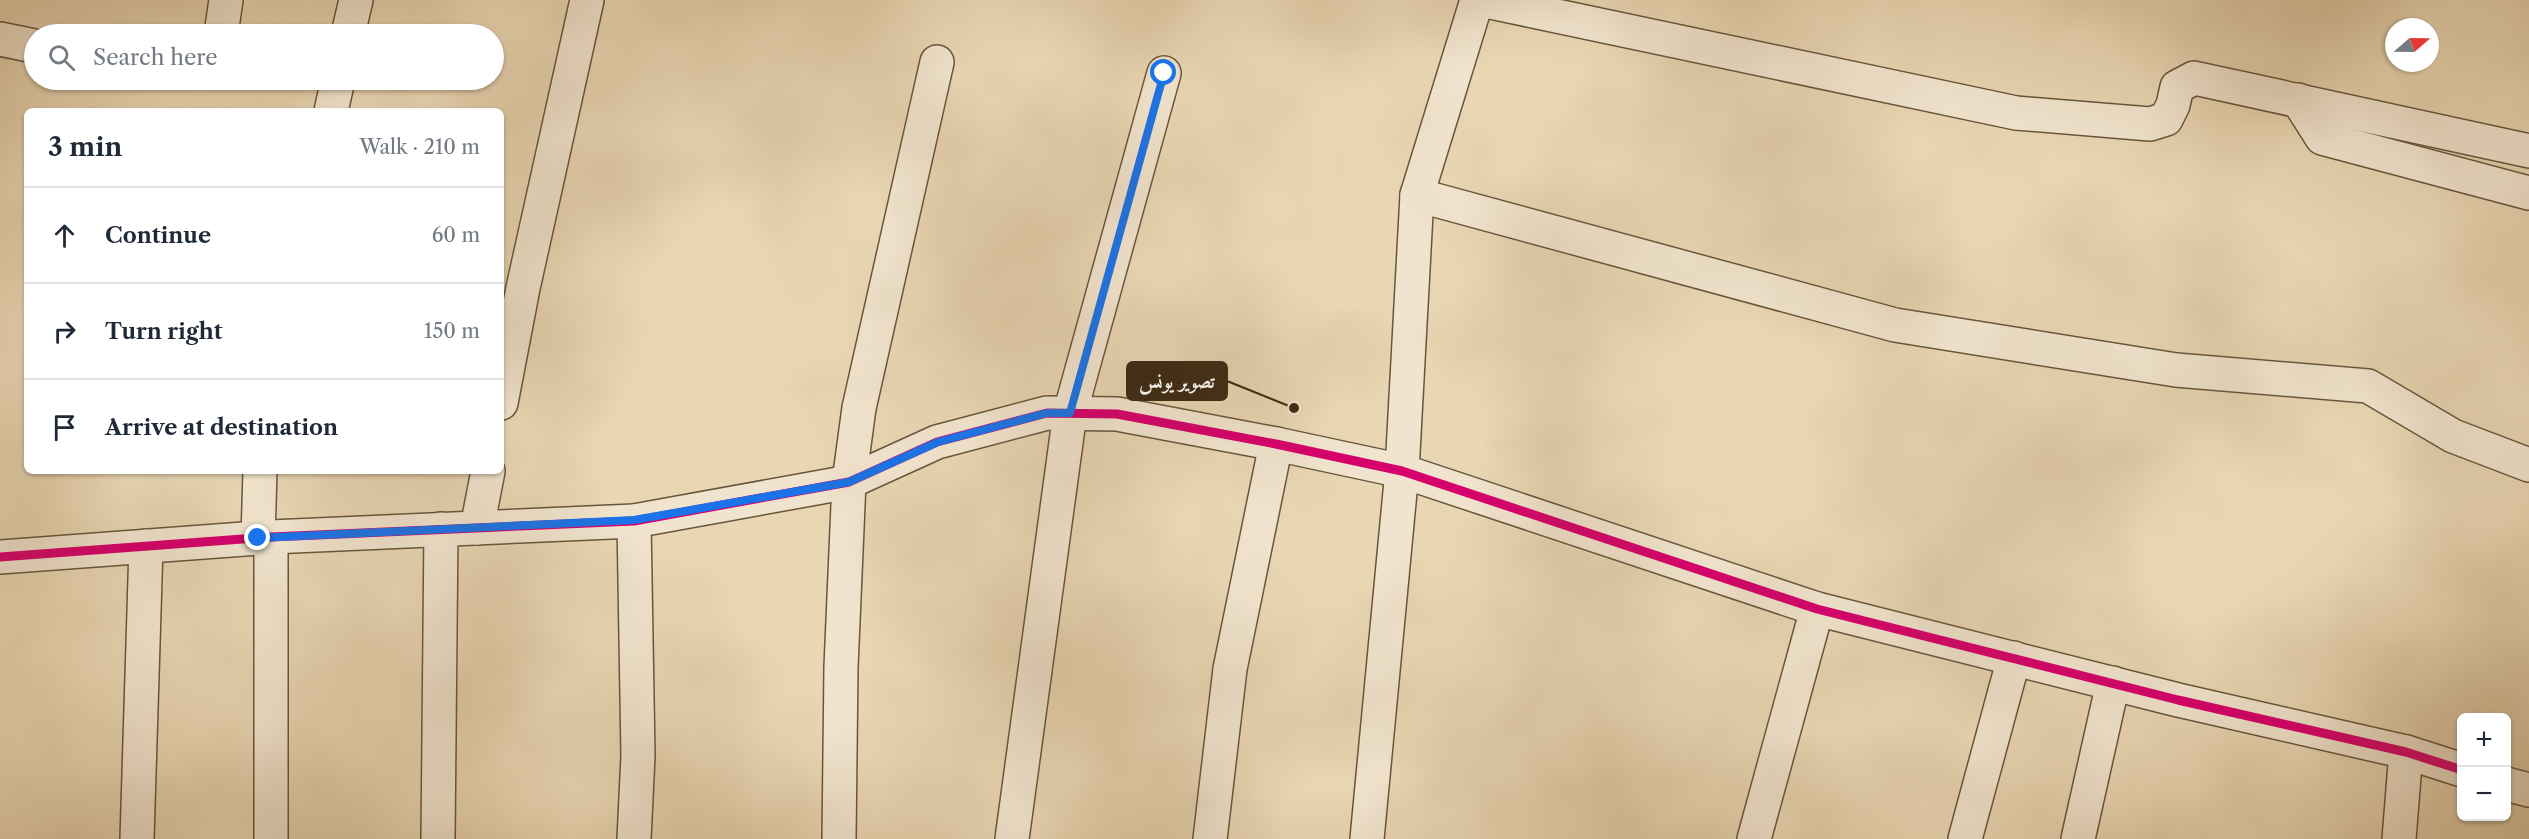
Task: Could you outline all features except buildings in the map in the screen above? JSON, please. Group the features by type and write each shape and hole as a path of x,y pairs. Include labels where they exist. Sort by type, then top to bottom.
{"street":[{"path":"222,24 226,0"},
{"path":"350,24 356,0"},
{"path":"504,386 523,288 587,0"},
{"path":"1367,839 1402,471 1417,195 1479,0 2016,112 2150,124 2166,119 2173,105 2177,87 2194,78 2529,151"},
{"path":"0,39 24,44"},
{"path":"839,839 841,667 849,482 859,408 937,62"},
{"path":"1012,839 1070,413 1164,73"},
{"path":"332,108 336,90"},
{"path":"2298,100 2322,138 2529,194"},
{"path":"1417,195 1895,325 2176,370 2368,386 2453,436 2529,465"},
{"path":"0,557 264,537 634,520 849,482 938,442 1047,413 1117,414 1402,471 1817,609 2113,683 2406,752 2457,768"},
{"path":"1210,839 1230,669 1276,444"},
{"path":"260,474 264,537 271,839"},
{"path":"477,528 487,474"},
{"path":"634,520 638,756 634,839"},
{"path":"438,839 441,529"},
{"path":"137,839 146,546"},
{"path":"1754,839 1817,609"},
{"path":"1965,839 2014,658"},
{"path":"2078,839 2113,683"},
{"path":"2399,839 2406,752"},
{"path":"2511,785 2529,790"}],"cycle path":[{"path":"0,557 271,537 634,521 849,482 937,442 1047,413 1117,414 1402,471 1817,609 2178,700 2406,752 2457,768"}],"place":[{"name":"تصوير يونس","path":"1294,408"}],"route":[{"path":"258,538 634,520 849,482 938,442 1047,413 1070,413 1164,73"}]}
